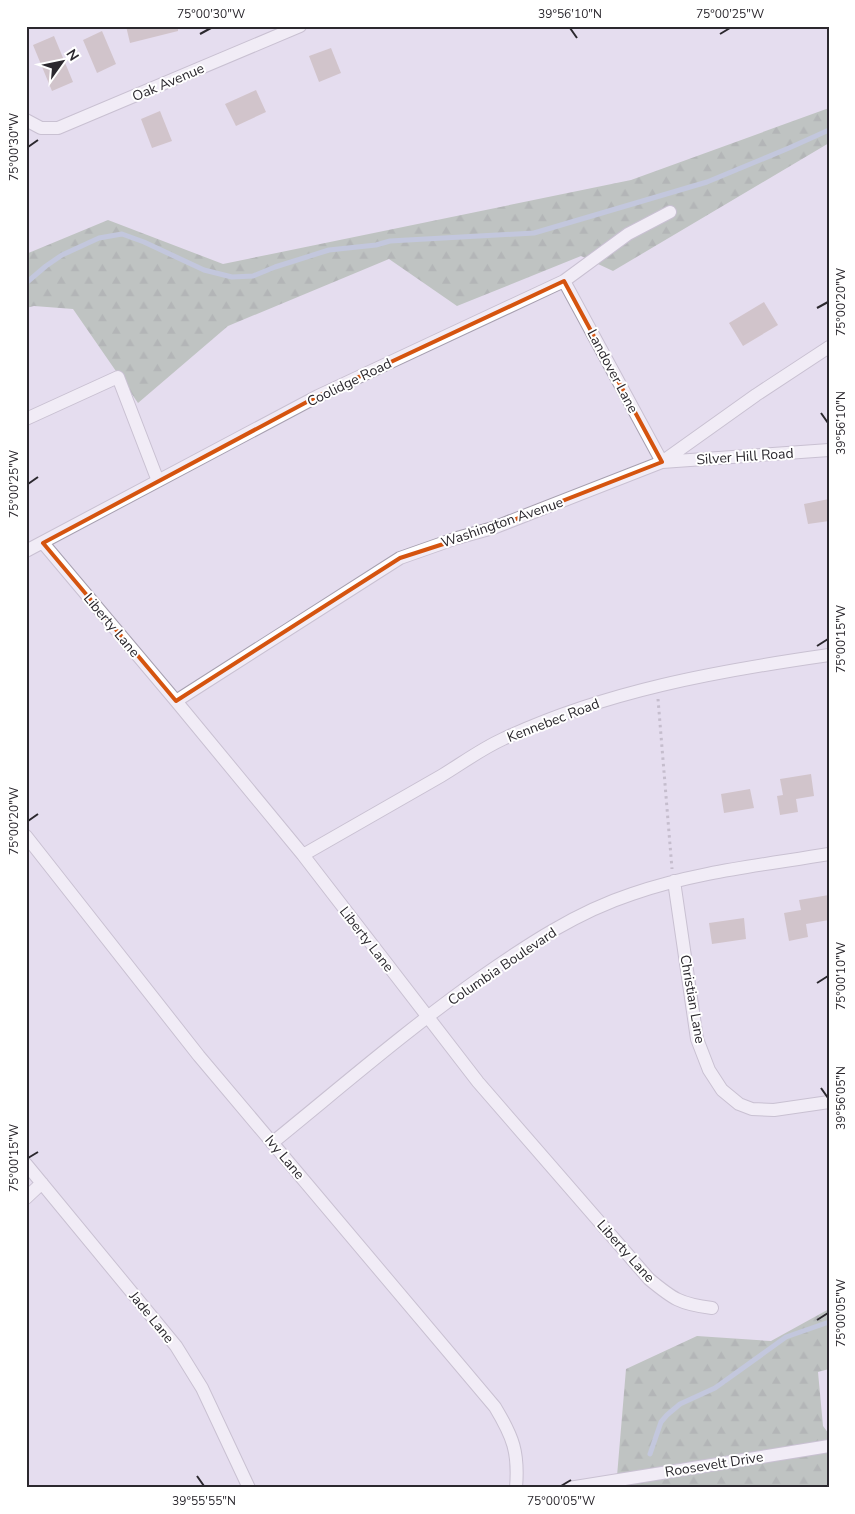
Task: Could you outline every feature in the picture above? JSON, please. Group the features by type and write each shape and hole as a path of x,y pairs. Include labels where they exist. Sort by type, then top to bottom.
{"street":[{"name":"Oak Avenue","path":"30,122 46,128 58,128 300,26"},
{"name":"Coolidge Road","path":"26,551 318,396 564,280 628,234 670,212"},
{"name":"Landover Lane","path":"564,280 662,462"},
{"name":"Washington Avenue","path":"176,701 400,558 457,538 493,528 662,462 756,395 829,347"},
{"path":"26,419 118,377 158,481"},
{"name":"Silver Hill Road","path":"662,462 829,450"},
{"name":"Liberty Lane","path":"43,543 303,855 478,1082 649,1279 671,1297 691,1305 712,1308"},
{"name":"Kennebec Road","path":"303,855 501,740 541,722 580,708 656,686 786,661 829,655"},
{"name":"Ivy Lane","path":"26,836 199,1056 495,1408 505,1424 516,1453 518,1467 516,1488"},
{"name":"Columbia Boulevard","path":"272,1143 427,1016 524,947 575,919 630,894 674,881 829,854"},
{"name":"Christian Lane","path":"674,881 698,1039 709,1070 722,1090 739,1104 752,1109 774,1110 829,1102"},
{"name":"Jade Lane","path":"26,1164 176,1346 202,1388 249,1488"},
{"path":"26,1198 42,1183"},
{"name":"Roosevelt Drive","path":"569,1488 829,1446"}],"path":[{"path":"656,686 674,881"}],"highlighted area":[{"path":"564,281 662,462 493,528 400,558 176,701 43,543 318,396"}],"green space":[{"path":"829,108 829,143 613,271 581,256 457,306 389,259 228,326 138,403 73,309 34,306 26,308 26,254 108,220 223,264 631,180"},
{"path":"829,1309 829,1369 818,1372 823,1426 829,1434 829,1488 616,1488 626,1369 697,1336 771,1341"}],"building":[{"path":"126,26 178,26 178,31 130,43"},
{"path":"102,31 116,64 97,73 83,40"},
{"path":"54,36 73,82 52,91 33,45"},
{"path":"331,48 341,73 319,82 309,56"},
{"path":"256,90 266,112 236,126 225,104"},
{"path":"160,111 172,141 152,148 141,119"},
{"path":"764,302 778,325 743,346 729,323"},
{"path":"829,499 829,521 808,524 804,504"},
{"path":"811,774 814,796 796,799 798,812 780,815 777,796 783,795 780,779"},
{"path":"750,789 754,808 724,813 721,794"},
{"path":"829,895 829,920 806,924 808,937 789,941 784,913 801,910 799,900"},
{"path":"744,918 746,939 712,944 709,923"}],"waterway":[{"path":"26,283 62,255 99,238 122,234 144,242 204,270 232,277 253,276 329,250 376,245 390,241 534,233 707,182 829,130"},
{"path":"650,1454 661,1422 680,1404 715,1388 786,1337 829,1322"}]}
